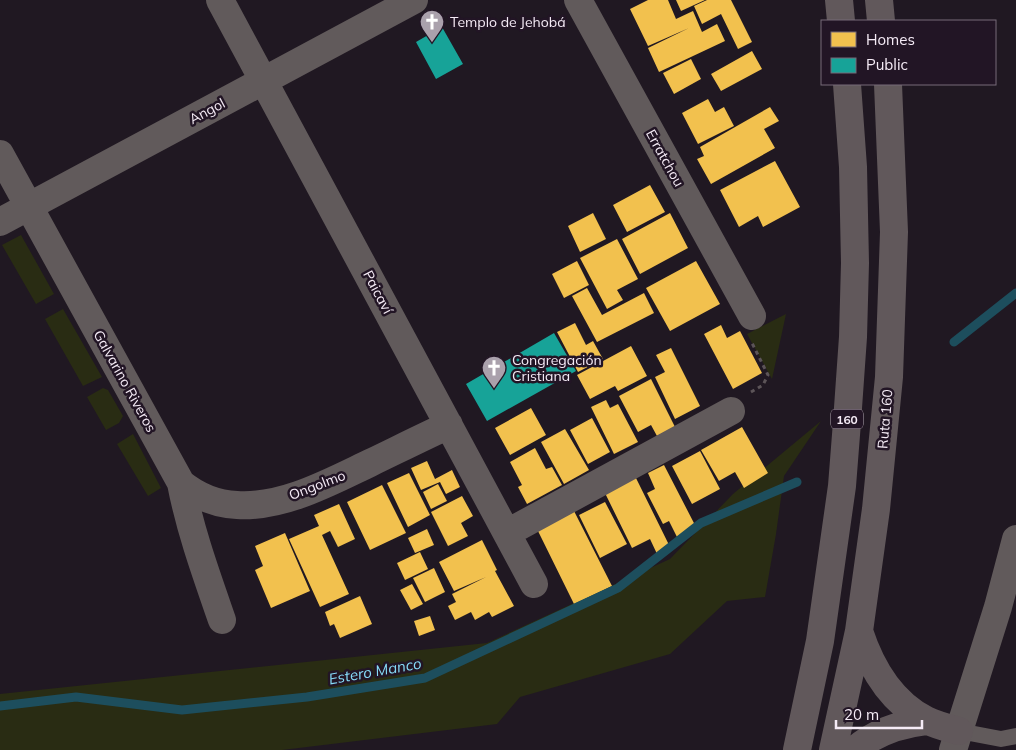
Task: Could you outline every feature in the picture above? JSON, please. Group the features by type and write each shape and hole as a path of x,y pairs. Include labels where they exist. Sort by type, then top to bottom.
{"highway":[{"path":"839,0 841,20"},
{"path":"879,0 881,20"},
{"name":"160","path":"797,750 820,641 842,486 853,337 855,263 853,167 847,85"},
{"name":"Ruta 160","path":"833,750 860,631 876,509 889,377 894,232 888,85"},
{"path":"860,631 866,652 875,671 888,688 906,707 956,740"},
{"path":"855,750 888,730 926,720"}],"street":[{"name":"Paicaví","path":"220,0 534,584"},
{"name":"Angol","path":"0,222 414,0"},
{"name":"Erratchou","path":"578,0 752,316"},
{"name":"Galvarino Riveros","path":"0,154 181,483 187,514 222,620"},
{"path":"507,532 731,411"},
{"name":"Ongolmo","path":"181,483 192,492 222,503 245,505 271,501 322,485 450,425"},
{"path":"956,740 998,607 1016,539"}],"lane":[{"path":"956,740 1001,739 1016,736"}],"path":[{"path":"731,411 744,395 763,386 768,375 750,339 752,316"}],"green space":[{"path":"21,235 54,294 36,304 2,245"},
{"path":"63,309 102,377 83,386 45,319"},
{"path":"786,314 772,379 747,334"},
{"path":"103,388 108,390 123,416 119,423 106,430 87,397"},
{"path":"821,421 784,476 765,597 727,601 670,654 520,697 497,724 282,750 0,750 0,694 487,643 670,559 733,494"},
{"path":"133,434 161,488 148,496 117,444"}],"building: Homes":[{"path":"648,0 668,0 676,19 693,11 702,32 717,24 725,41 659,72 648,48 689,28 648,46 630,9"},
{"path":"676,0 705,0 681,11"},
{"path":"707,0 731,0 752,42 738,49 721,14 702,24 694,6"},
{"path":"752,51 762,69 721,91 711,74"},
{"path":"691,59 701,79 674,94 663,73"},
{"path":"708,99 715,112 724,107 734,126 698,144 682,113"},
{"path":"770,107 779,121 764,129 775,148 711,184 697,159 704,156 700,147"},
{"path":"775,161 800,207 763,227 758,216 739,227 720,190"},
{"path":"650,185 665,212 627,232 613,205"},
{"path":"593,213 606,239 580,252 568,226"},
{"path":"670,213 688,248 640,274 622,239"},
{"path":"617,239 638,279 617,290 623,300 607,309 580,258"},
{"path":"577,261 589,285 564,298 552,274"},
{"path":"696,261 720,304 670,331 646,288"},
{"path":"587,288 602,315 644,293 654,313 597,342 572,296"},
{"path":"575,323 586,345 593,341 603,359 578,372 557,332"},
{"path":"721,325 727,338 740,331 762,373 733,389 704,334"},
{"path":"631,346 647,376 618,391 615,386 590,399 577,375"},
{"path":"671,348 700,406 675,419 655,377 665,372 656,355"},
{"path":"651,379 675,427 657,436 651,425 638,432 619,396"},
{"path":"606,400 610,408 618,404 638,442 614,454 591,407"},
{"path":"531,408 546,435 510,455 495,428"},
{"path":"592,418 610,452 588,464 570,430"},
{"path":"742,427 768,473 744,488 735,472 719,481 701,450"},
{"path":"565,429 589,470 564,484 541,442"},
{"path":"535,448 546,469 552,467 562,485 527,504 518,487 522,485 510,462"},
{"path":"700,451 720,489 692,504 672,466"},
{"path":"427,461 435,479 452,470 460,487 446,494 440,482 421,490 411,468"},
{"path":"664,465 696,527 677,537 669,521 663,524 647,493 655,489 648,473"},
{"path":"409,473 430,515 408,527 387,483"},
{"path":"635,476 671,549 658,556 650,539 632,548 604,491"},
{"path":"438,484 447,501 431,509 423,492"},
{"path":"382,485 406,533 370,550 347,502"},
{"path":"462,496 473,516 461,523 468,536 448,546 431,512"},
{"path":"605,502 627,544 600,558 579,515"},
{"path":"339,504 355,539 338,547 330,531 322,535 349,594 320,607 289,539 319,526 314,515"},
{"path":"574,511 612,586 574,604 537,529"},
{"path":"427,529 434,545 415,553 408,538"},
{"path":"285,533 310,591 271,608 255,570 263,566 255,546"},
{"path":"482,540 497,570 495,571 514,606 492,617 489,612 475,620 471,612 455,620 448,606 456,602 452,594 486,577 454,591 439,562"},
{"path":"420,552 428,569 405,580 397,563"},
{"path":"434,568 445,592 425,602 413,578"},
{"path":"412,584 423,604 411,610 400,590"},
{"path":"360,596 372,624 340,638 334,624 330,626 325,612"},
{"path":"430,616 435,630 419,636 414,621"}],"building: Public":[{"path":"442,27 463,64 436,79 416,42"},
{"path":"554,333 576,371 487,421 466,384"}],"waterway":[{"name":"Estero Manco","path":"954,342 1016,293"},
{"name":"Estero Manco","path":"0,706 76,697 182,710 307,697 425,678 618,588 701,523 797,482"}],"place":[{"name":"Templo de Jehobá","path":"432,43"},
{"name":"Congregación Cristiana","path":"494,389"}]}
